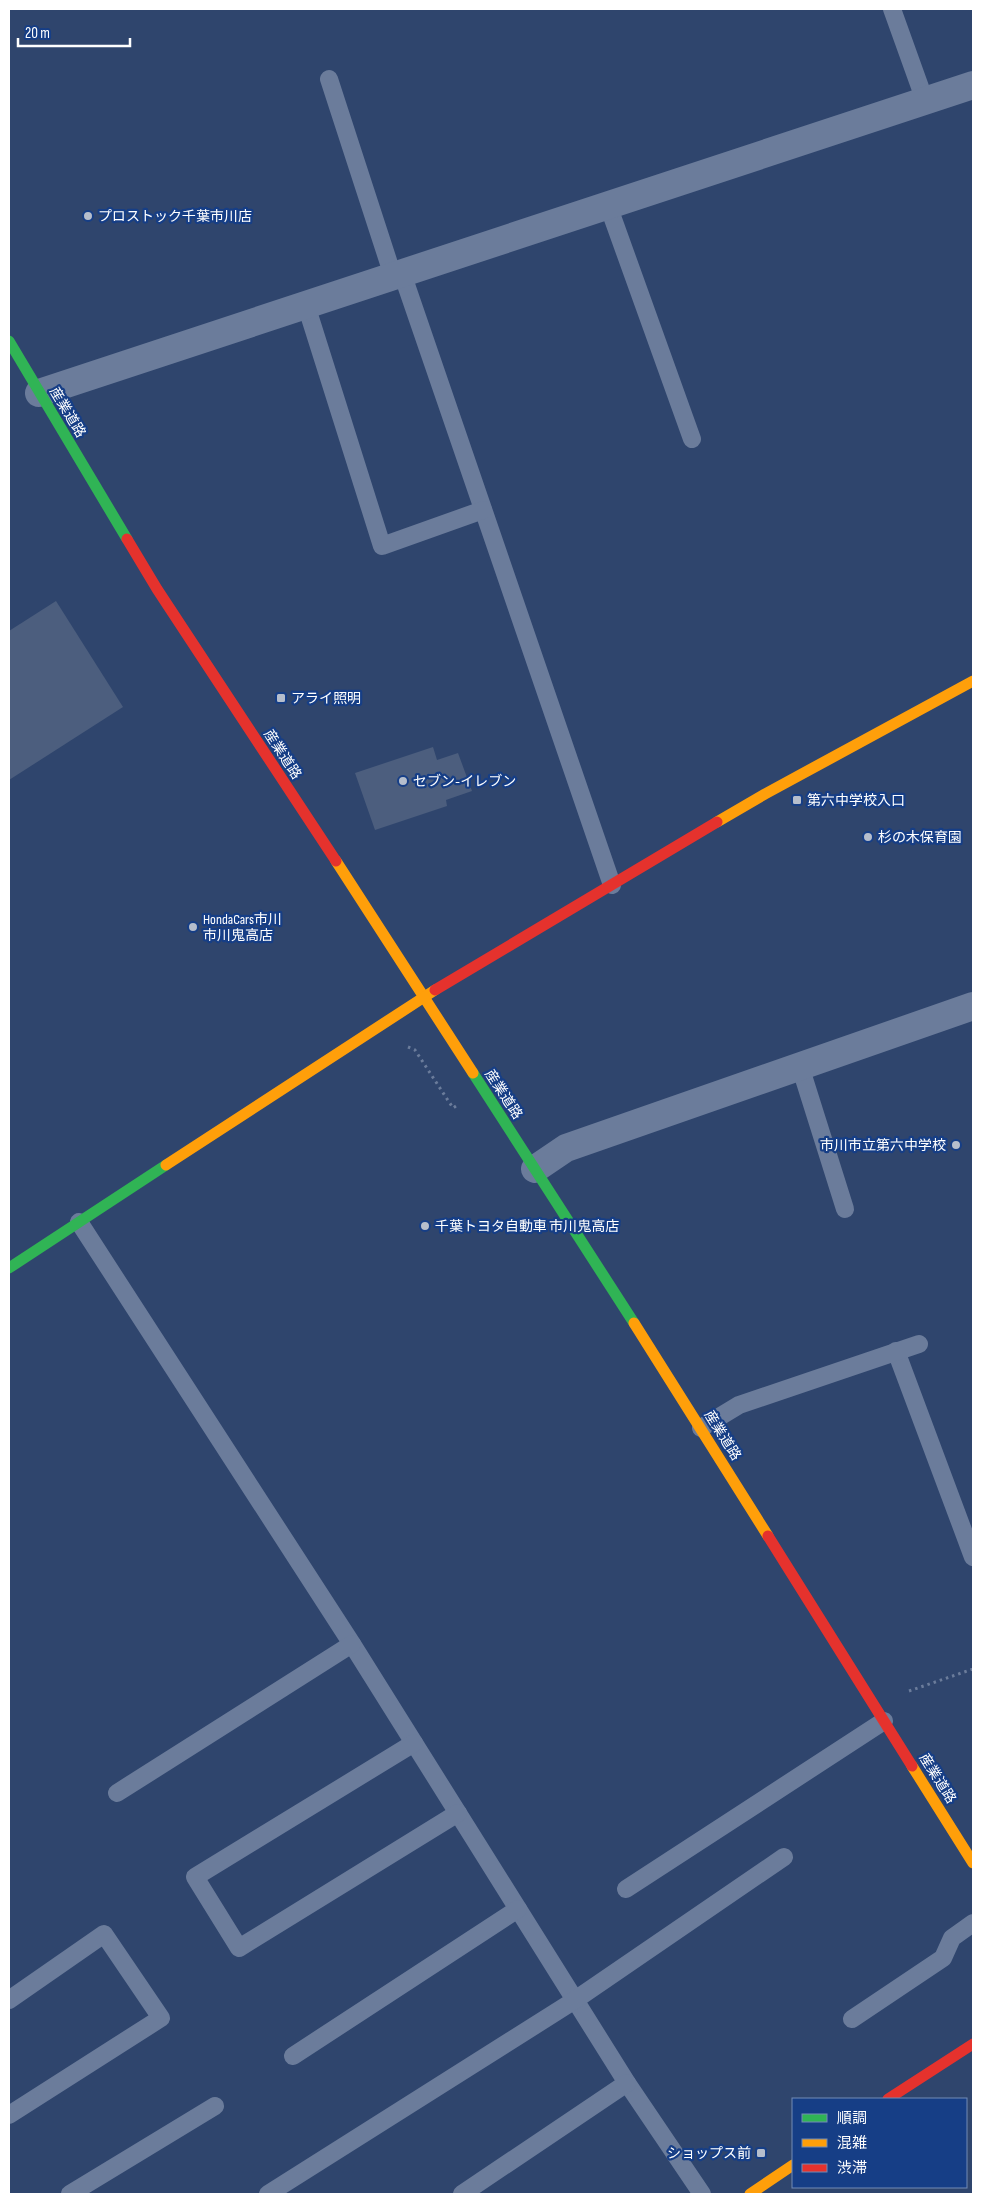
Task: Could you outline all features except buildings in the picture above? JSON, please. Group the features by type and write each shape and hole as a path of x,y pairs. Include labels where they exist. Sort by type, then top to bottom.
{"main road":[{"name":"産業道路","path":"9,341 157,588 424,996 701,1428 973,1863"},
{"path":"9,1268 424,996 765,794 973,681"},
{"path":"890,2098 973,2044"},
{"path":"750,2194 792,2166"}],"street":[{"path":"39,393 973,85"},
{"path":"534,1169 566,1148 973,1006"}],"lane":[{"path":"892,9 925,101"},
{"path":"329,79 483,510 612,885"},
{"path":"608,205 692,439"},
{"path":"306,305 382,546 483,510"},
{"path":"800,1066 845,1210"},
{"path":"79,1222 352,1644 627,2084 702,2194"},
{"path":"701,1428 738,1405 919,1344"},
{"path":"896,1351 973,1557"},
{"path":"117,1793 352,1644"},
{"path":"626,1889 884,1721"},
{"path":"414,1743 195,1877 239,1948 458,1813"},
{"path":"268,2194 575,2000 784,1858"},
{"path":"293,2056 518,1909"},
{"path":"852,2019 943,1958 952,1938 973,1923"},
{"path":"9,2000 104,1934 161,2018 9,2115"},
{"path":"462,2194 627,2084"},
{"path":"70,2194 215,2106"}],"path":[{"path":"415,1050 453,1108"},
{"path":"909,1691 973,1669"}],"traffic: fast":[{"path":"9,341 127,539"},
{"path":"473,1073 634,1323"},
{"path":"9,1268 166,1165"}],"traffic: slow":[{"path":"717,822 973,681"},
{"path":"336,861 473,1073"},
{"path":"166,1165 435,990"},
{"path":"634,1323 768,1536"},
{"path":"912,1766 973,1863"},
{"path":"750,2194 792,2166"}],"traffic: jam":[{"path":"127,539 157,589 336,861"},
{"path":"435,990 717,822"},
{"path":"768,1536 912,1766"},
{"path":"890,2098 973,2044"}],"place":[{"name":"プロストック千葉市川店","path":"88,216"},
{"name":"アライ照明","path":"281,698"},
{"name":"セブン-イレブン","path":"403,781"},
{"name":"第六中学校入口","path":"797,800"},
{"name":"杉の木保育園","path":"868,837"},
{"name":"HondaCars市川 市川鬼高店","path":"193,927"},
{"name":"市川市立第六中学校","path":"956,1145"},
{"name":"千葉トヨタ自動車 市川鬼高店","path":"425,1226"},
{"name":"ショップス前","path":"761,2153"}]}
